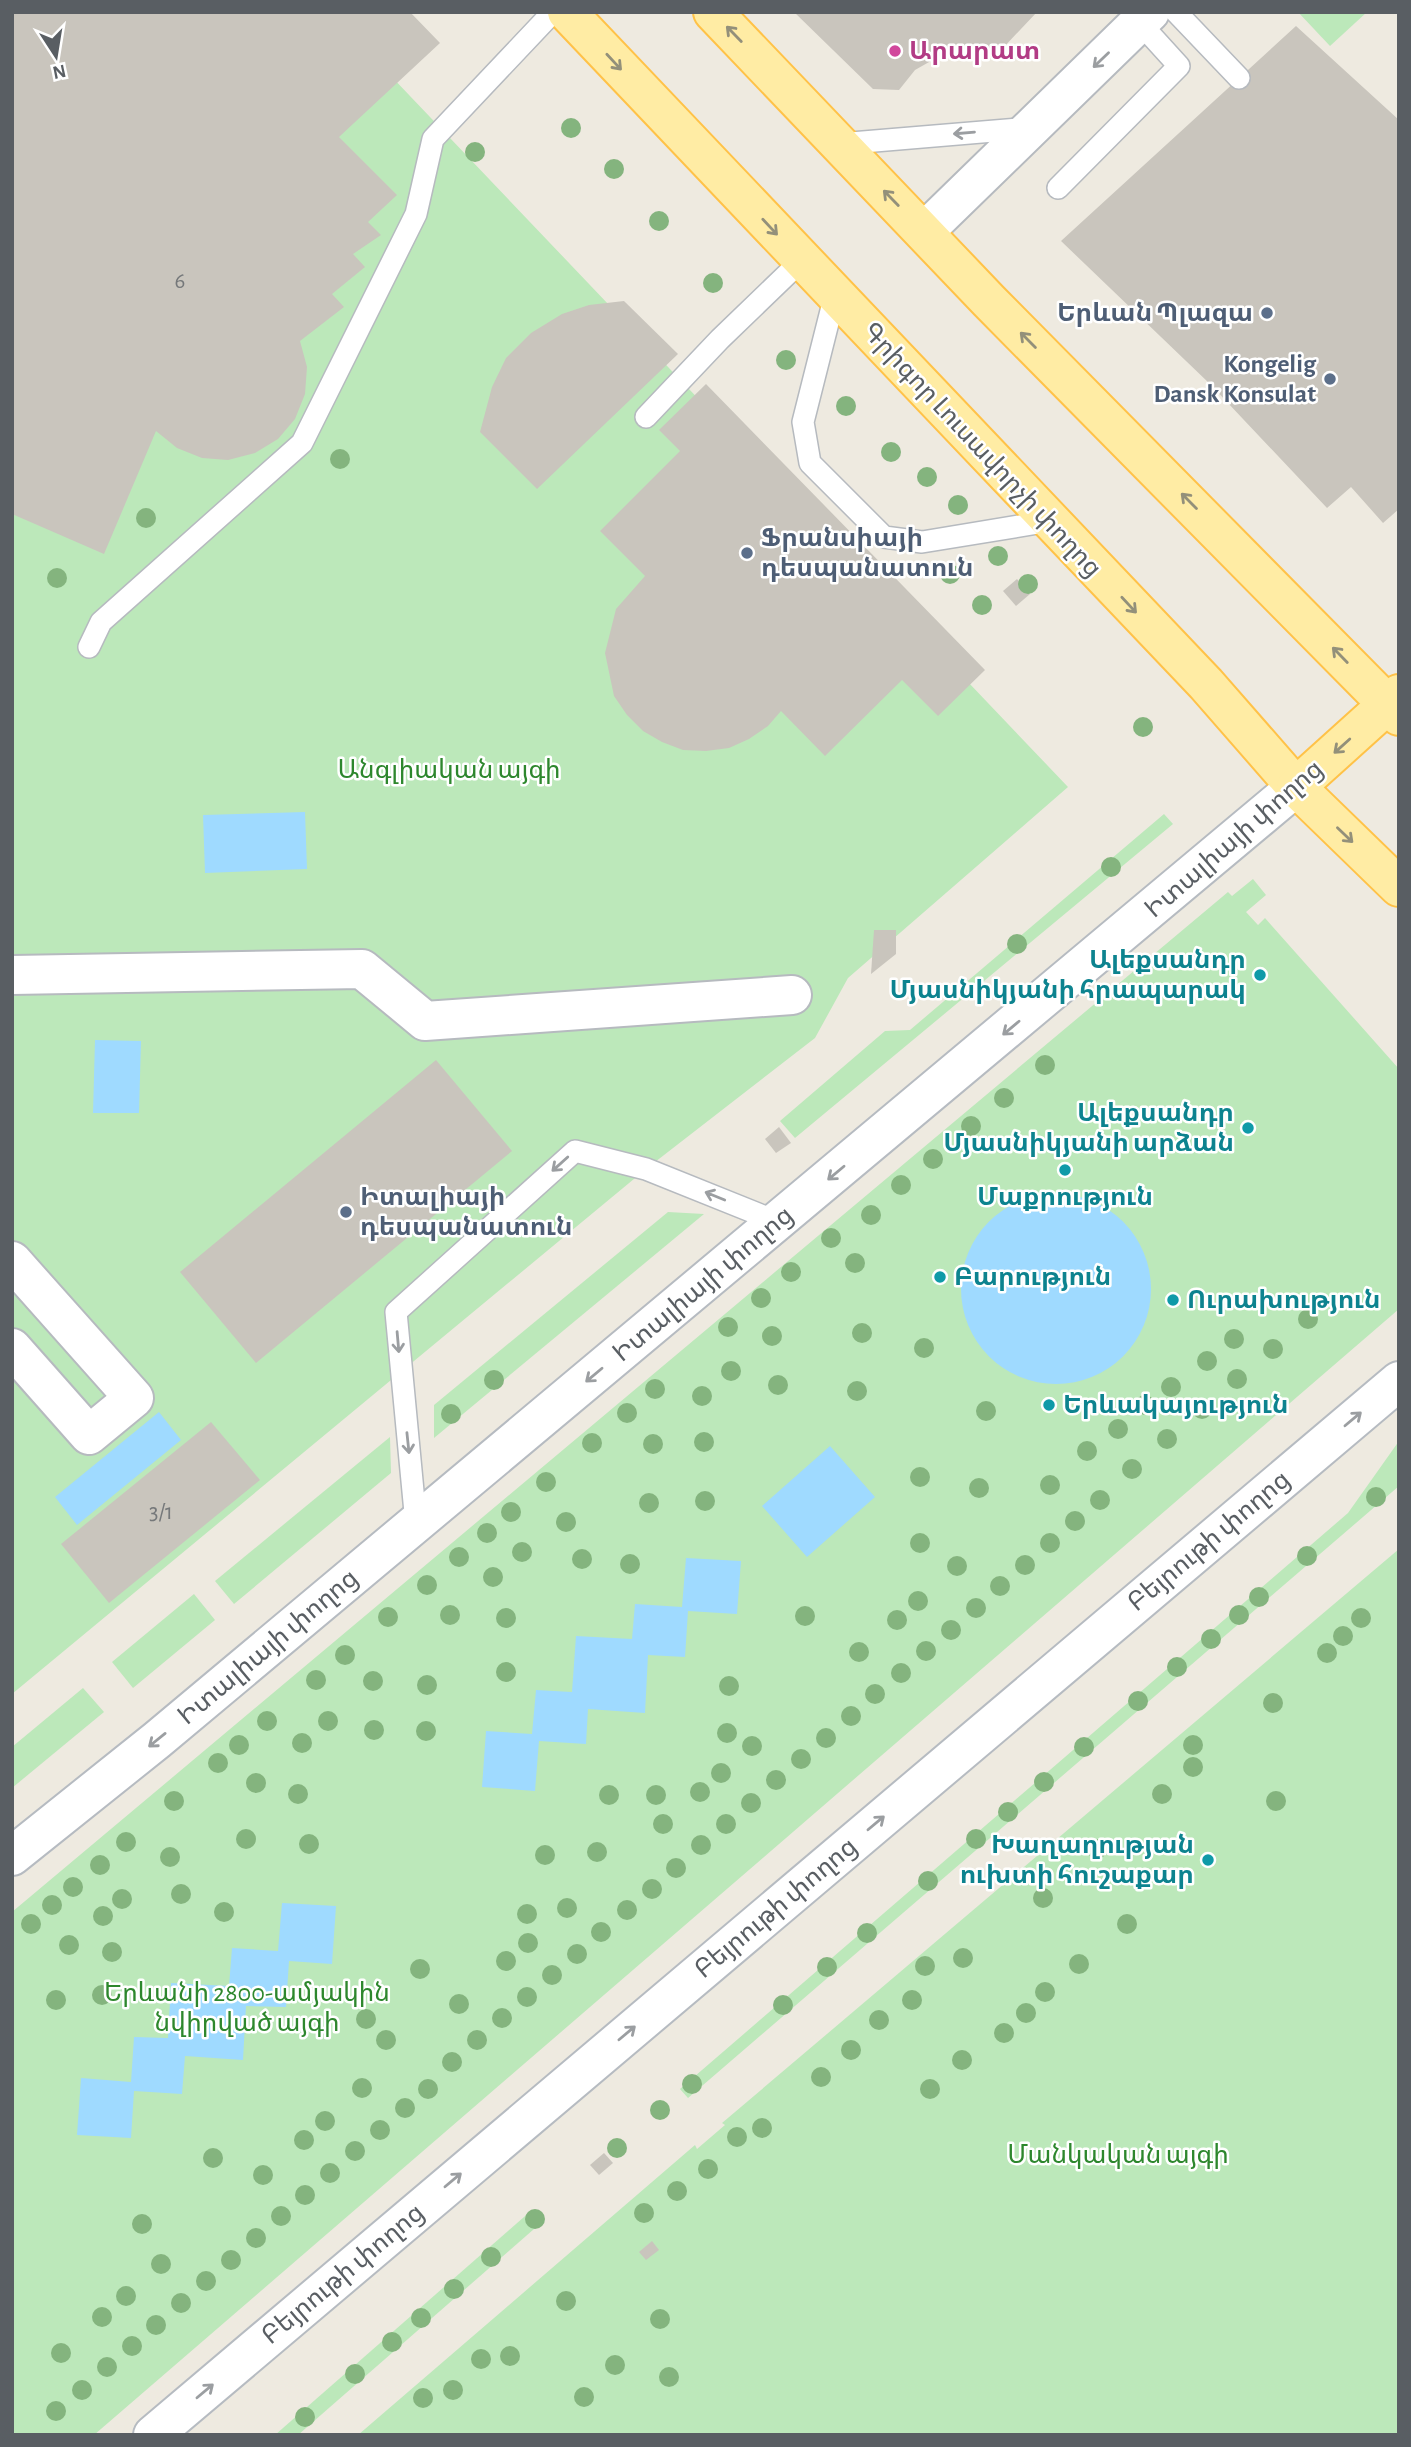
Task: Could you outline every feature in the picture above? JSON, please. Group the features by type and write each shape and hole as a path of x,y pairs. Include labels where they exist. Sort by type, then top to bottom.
{"main road":[{"name":"Գրիգոր Լուսավորչի փողոց","path":"567,12 1206,684 1296,787 1399,887"},
{"path":"713,12 924,232 1395,705"},
{"path":"924,232 1145,17"},
{"name":"Իտալիայի փողոց","path":"12,1856 156,1740 1395,705"},
{"path":"12,975 362,970 425,1021 792,995"},
{"path":"12,1261 134,1398 89,1434 12,1348"},
{"name":"Բեյրութի փողոց","path":"153,2435 1399,1381"}],"lane":[{"path":"89,647 101,622 302,443 416,214 433,139 553,12"},
{"path":"1176,12 1240,78"},
{"path":"1058,188 1179,66 1145,17"},
{"path":"839,144 1032,127"},
{"path":"646,417 720,339 802,260"},
{"path":"835,295 803,422 810,463 884,537 922,542 1050,521"},
{"path":"416,1523 396,1312 575,1151 646,1169 778,1222"}],"green space":[{"name":"Անգլիական այգի","path":"12,12 330,12 1068,787 848,978 815,1038 646,1169 12,1694"},
{"path":"1298,12 1367,12 1330,46"},
{"path":"1164,814 1173,824 795,1138 780,1121 885,1031 910,1030"},
{"name":"Երևանի 2800-ամյակին նվիրված այգի","path":"1253,879 1266,895 1246,912 1258,925 1265,918 1399,1069 1399,1309 94,2435 12,2435 12,1912 1228,892 1232,896"},
{"path":"668,1212 704,1214 434,1438 434,1405"},
{"path":"390,1437 391,1473 234,1604 215,1581"},
{"path":"1399,1441 1399,1486 688,2098 680,2089 1348,1513"},
{"name":"Մանկական այգի","path":"1399,1549 1399,2435 358,2435 695,2145 697,2149 725,2125 722,2123"},
{"path":"194,1594 215,1620 133,1688 112,1662"},
{"path":"83,1688 104,1712 12,1788 12,1747"},
{"path":"532,2210 542,2222 298,2435 275,2435"}],"water":[{"path":"305,812 307,869 205,873 203,815"},
{"path":"95,1040 141,1041 139,1113 93,1113"},
{"path":"1056,1194 1092,1201 1123,1222 1144,1253 1151,1289 1144,1325 1123,1356 1092,1377 1056,1384 1020,1377 989,1356 968,1325 961,1289 968,1253 989,1222 1020,1201"},
{"path":"159,1412 181,1440 77,1525 55,1497"},
{"path":"830,1446 875,1497 807,1557 762,1506"},
{"path":"686,1558 741,1561 737,1614 688,1611 685,1657 648,1655 645,1713 588,1709 586,1744 539,1741 535,1791 482,1787 486,1731 532,1734 536,1690 572,1692 576,1636 632,1639 635,1604 682,1607"},
{"path":"282,1903 336,1906 332,1964 289,1961 286,2007 246,2006 243,2060 185,2056 182,2094 134,2091 131,2138 77,2135 81,2078 131,2082 134,2037 168,2038 171,1983 229,1986 232,1948 278,1951"}],"building":[{"path":"12,12 410,12 440,43 339,137 397,195 368,222 381,235 353,254 365,267 332,294 344,307 300,341 307,367 305,394 295,419 278,439 255,453 228,460 202,458 177,448 156,431 104,554 12,514"},
{"name":"Արարատ","path":"794,12 1037,12 1002,49 974,47 945,53 915,70 899,90 873,89"},
{"name":"Երևան Պլազա","path":"1296,26 1399,120 1399,509 1383,523 1351,487 1327,508 1210,384 1061,241"},
{"path":"624,301 678,354 537,489 480,432 492,387 506,358 531,333 562,314 589,305"},
{"name":"Ֆրանսիայի դեսպանատուն","path":"706,384 985,670 938,716 902,680 825,756 781,711 768,726 749,739 729,748 706,751 683,750 662,742 643,731 627,715 614,696 605,653 616,609 645,576 600,531 680,451 659,430"},
{"path":"1017,579 1030,594 1016,606 1003,591"},
{"path":"874,930 896,930 896,954 871,974"},
{"name":"Իտալիայի դեսպանատուն","path":"436,1060 512,1151 256,1363 180,1272"},
{"path":"779,1127 791,1143 776,1153 765,1139"},
{"path":"211,1422 260,1480 109,1603 61,1544"},
{"path":"604,2153 613,2163 599,2175 590,2165"},
{"path":"652,2241 659,2250 646,2260 639,2252"}],"place":[{"name":"Արարատ","path":"895,51"},
{"name":"Երևան Պլազա","path":"1267,313"},
{"name":"Kongelig Dansk Konsulat","path":"1330,379"},
{"name":"Ֆրանսիայի դեսպանատուն","path":"747,553"},
{"name":"Ալեքսանդր Մյասնիկյանի հրապարակ","path":"1260,975"},
{"name":"Ալեքսանդր Մյասնիկյանի արձան","path":"1248,1128"},
{"name":"Մաքրություն","path":"1065,1170"},
{"name":"Իտալիայի դեսպանատուն","path":"346,1212"},
{"name":"Բարություն","path":"940,1277"},
{"name":"Ուրախություն","path":"1173,1300"},
{"name":"Երևակայություն","path":"1049,1405"},
{"name":"Խաղաղության ուխտի հուշաքար","path":"1208,1860"}]}
